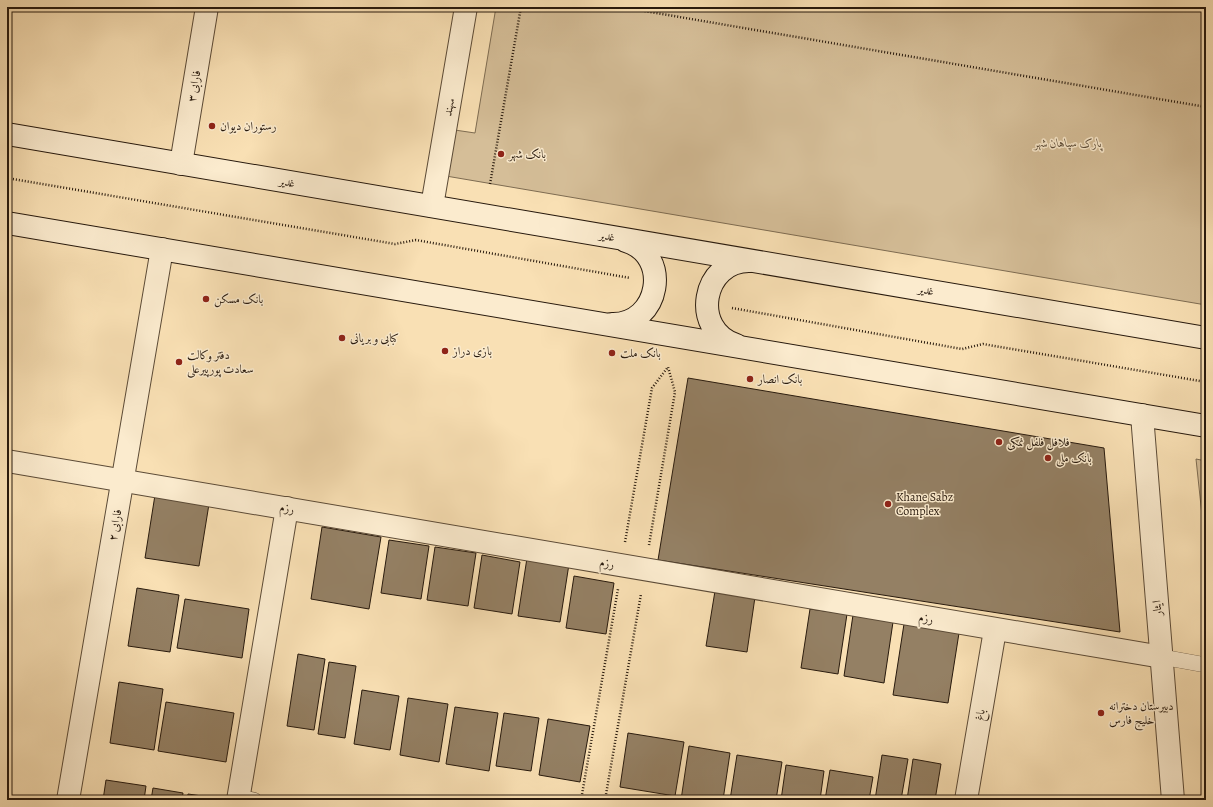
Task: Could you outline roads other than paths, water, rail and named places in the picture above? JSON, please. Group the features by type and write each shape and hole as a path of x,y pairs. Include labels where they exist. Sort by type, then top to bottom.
{"street":[{"name":"فارابی ۳","path":"181,164 207,7"},
{"name":"سهند","path":"432,206 466,7"},
{"name":"غدیر","path":"7,134 1206,338"},
{"path":"7,223 1206,426"},
{"path":"605,324 619,324 632,320 643,312 651,301 655,288 655,275 651,262 643,251 632,242 619,238"},
{"name":"فارابی ۲","path":"68,800 162,249"},
{"path":"743,347 730,343 719,335 711,324 707,311 707,297 711,284 719,273 730,266 743,261 757,261"},
{"name":"ایثار","path":"1142,415 1173,800"},
{"name":"رزم","path":"7,461 995,630 1162,657"},
{"path":"243,799 287,508"},
{"name":"باغ","path":"966,800 995,630"}],"lane":[{"name":"رزم","path":"1162,657 1206,665"}],"place":[{"name":"رستوران دیوان","path":"212,126"},
{"name":"بانک شهر","path":"501,154"},
{"name":"بانک مسکن","path":"206,299"},
{"name":"کبابی و بریانی","path":"342,338"},
{"name":"بازی دراز","path":"445,351"},
{"name":"بانک ملت","path":"612,353"},
{"name":"دفتر وکالت سعادت پورپیرعلی","path":"179,362"},
{"name":"بانک انصار","path":"750,379"},
{"name":"فلافل فلفل نمکی","path":"999,442"},
{"name":"بانک ملی","path":"1048,458"},
{"name":"Khane Sabz Complex","path":"888,504"},
{"name":"دبیرستان دخترانه خلیج فارس","path":"1101,713"}],"park label":[{"name":"پارک سپاهان شهر","path":"1068,143"}]}
